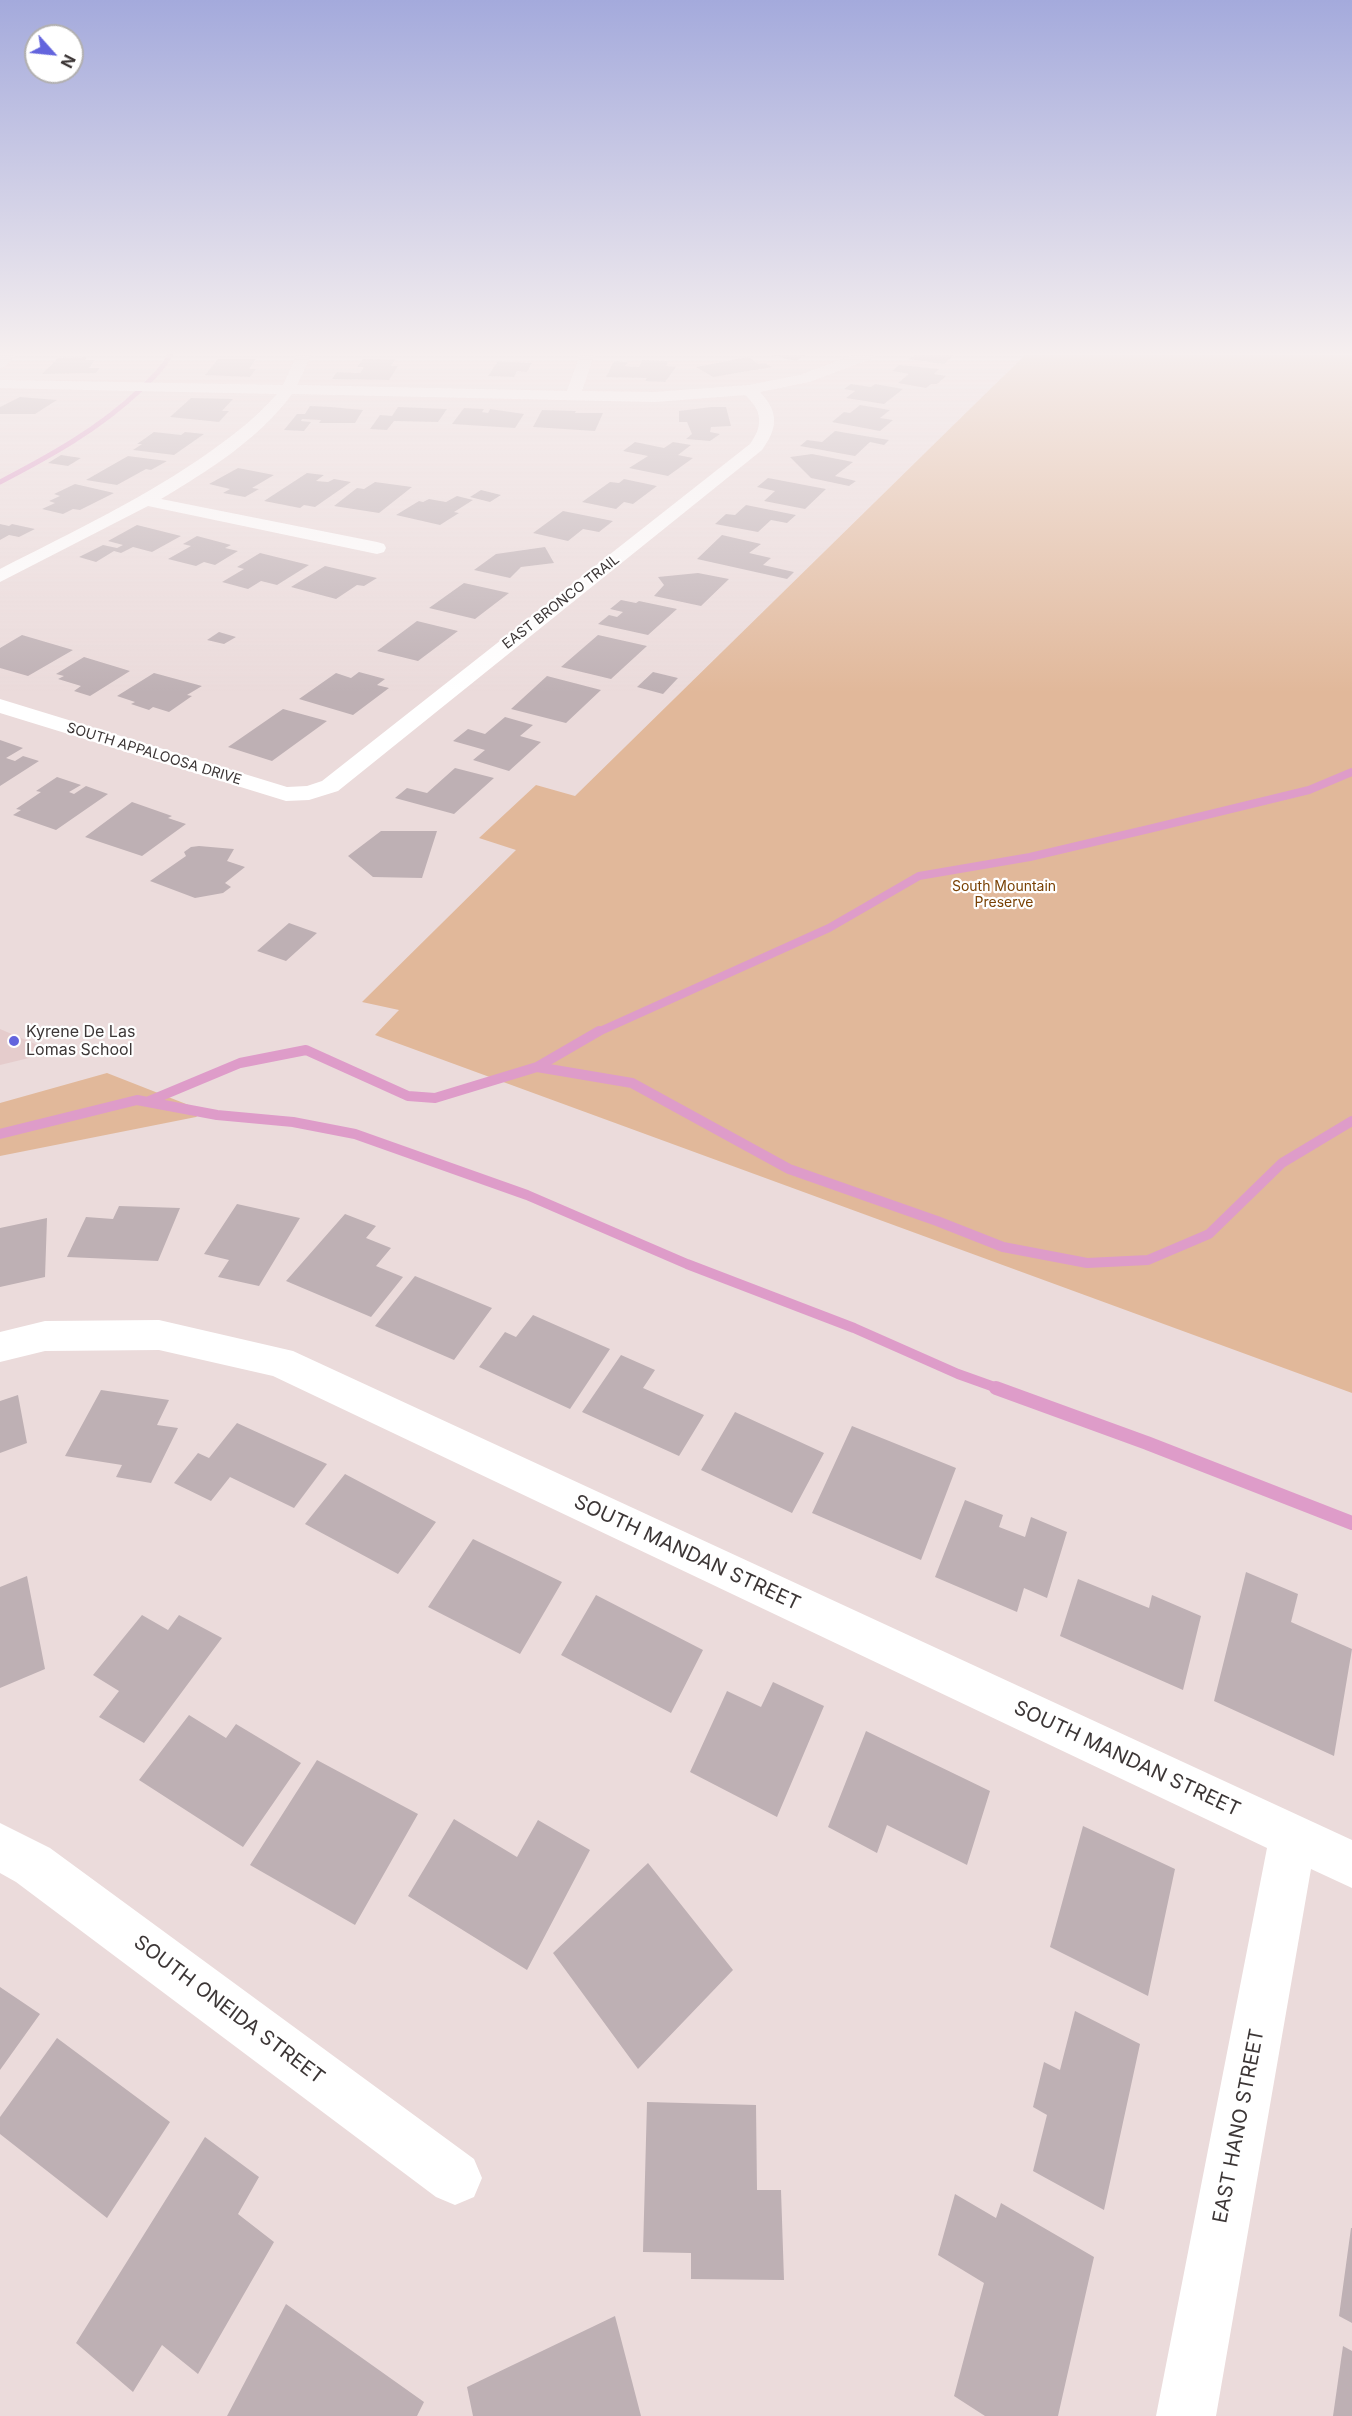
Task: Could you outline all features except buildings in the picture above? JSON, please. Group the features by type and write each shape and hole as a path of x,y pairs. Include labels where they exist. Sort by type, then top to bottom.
{"street":[{"path":"0,576 147,501 200,468"},
{"name":"EAST BRONCO TRAIL","path":"309,793 330,786 730,468"},
{"path":"147,501 377,548"},
{"name":"SOUTH APPALOOSA DRIVE","path":"0,706 286,795 309,793"},
{"name":"SOUTH MANDAN STREET","path":"0,1347 45,1336 159,1335 280,1362 1352,1864"},
{"name":"EAST HANO STREET","path":"1186,2416 1293,1837"},
{"name":"SOUTH ONEIDA STREET","path":"0,1847 33,1865 455,2178"}],"shaded area":[{"name":"Kyrene De Las Lomas School","path":"0,1029 54,1052 0,1065"}],"green space":[{"name":"South Mountain Preserve","path":"910,468 1352,468 1352,1393 375,1035 399,1010 362,1002 516,850 479,838 536,785 575,796"},
{"path":"107,1073 204,1111 196,1117 0,1156 0,1103"}],"waterway":[{"path":"0,482 26,468"},
{"path":"596,1033 829,928 919,876 1030,857 1153,828 1309,790 1352,772"},
{"path":"537,1067 599,1031"},
{"path":"149,1101 240,1063 306,1050 408,1096 435,1098 537,1067"},
{"path":"537,1067 632,1083 789,1169 937,1221 1003,1247 1087,1263 1148,1260 1209,1234 1282,1163 1352,1121"},
{"path":"0,1134 137,1100 217,1115 293,1122 355,1134 527,1195 687,1264 854,1328 958,1374 1000,1389"},
{"path":"996,1388 1147,1443 1352,1523"}],"place":[{"name":"Kyrene De Las Lomas School","path":"14,1041"}]}
